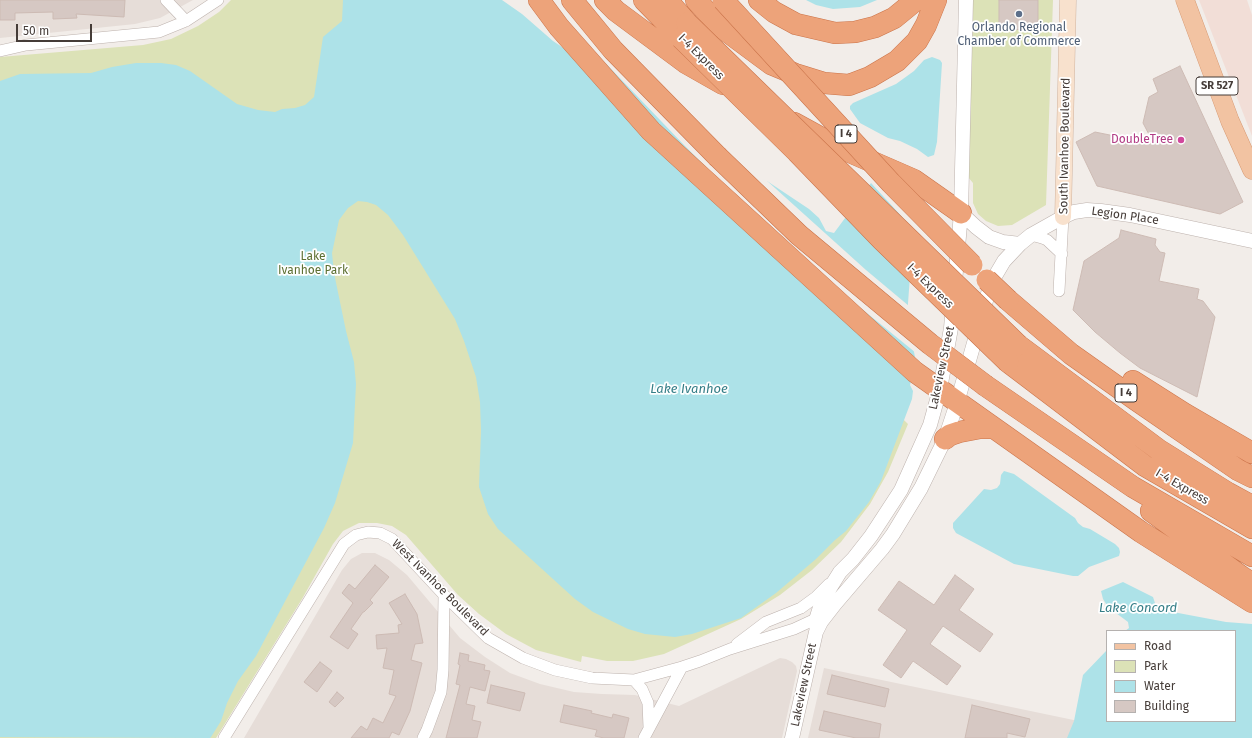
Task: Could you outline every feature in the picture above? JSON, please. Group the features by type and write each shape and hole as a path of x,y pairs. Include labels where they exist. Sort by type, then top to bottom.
{"highway":[{"path":"539,0 559,27 651,131 915,372 1141,532 1252,602"},
{"path":"572,0 613,50 717,156 799,235 930,344 986,386 1133,487 1252,556"},
{"path":"605,0 616,11 686,63 836,146 914,180 961,213"},
{"name":"I-4 Express","path":"644,0 684,30 1018,345 1159,450 1228,493 1252,506"},
{"name":"I-4 Express","path":"667,0 684,30 797,152 882,240 1008,362 1145,466 1252,528"},
{"path":"696,0 722,27 770,64 824,83 848,85 870,77 892,64 912,46 917,41 926,25 936,0"},
{"name":"I 4","path":"723,0 891,183 987,280 1010,296 1071,354 1238,470 1252,477"},
{"path":"759,0 774,12 796,24 835,33 855,32 875,27 894,18 916,0"},
{"path":"1010,296 1021,298 1074,339 1134,382 1252,453"},
{"path":"945,439 950,435 965,431 980,428 994,428"},
{"path":"1133,487 1146,507 1252,583"}],"main road":[{"name":"South Ivanhoe Boulevard","path":"1063,216 1068,0"},
{"name":"SR 527","path":"1185,0 1230,121 1252,170"}],"street":[{"path":"166,0 186,20"},
{"path":"0,51 26,44 158,32 186,20 218,0"},
{"name":"Lakeview Street","path":"792,738 822,602 840,572 853,559 871,536 901,490 930,425 940,389 951,328 961,213 966,0"},
{"name":"Legion Place","path":"968,365 991,283 1004,261 1031,235 1063,216 1074,212 1087,210 1101,211 1130,215 1252,240"},
{"path":"961,213 989,237 1003,242 1020,244"},
{"name":"South Ivanhoe Boulevard","path":"1059,291 1063,216"},
{"path":"1031,235 1047,240 1062,254"},
{"name":"Lakeview Street","path":"816,626 870,564 893,534 921,488 945,439 968,365"},
{"name":"West Ivanhoe Boulevard","path":"224,738 344,544 356,535 368,532 380,532 392,539 444,595 488,638 523,658 555,670 592,678 634,680 700,662 730,649 794,629 816,626"},
{"name":"West Ivanhoe Boulevard","path":"730,649 766,622 801,608 816,597 840,572"},
{"path":"423,738 440,692 443,670 444,595"},
{"path":"644,738 682,667"},
{"path":"634,680 642,689 648,704 649,727"}],"shaded area":[{"path":"0,0 193,0 160,18 135,24 0,38"},
{"path":"1199,0 1247,0 1252,15 1252,136"},
{"path":"362,553 375,553 389,560 407,575 460,638 485,657 510,673 540,684 574,692 635,695 679,706 780,658 786,659 796,666 797,671 782,738 244,738 342,570 351,559"},
{"path":"824,668 1160,738 808,738"}],"green space":[{"name":"Lake Ivanhoe","path":"231,0 475,0 908,424 888,472 870,504 841,542 812,570 780,595 741,619 664,654 633,661 607,661 582,656 581,662 536,650 506,634 479,614 458,595 406,535 392,526 377,523 359,523 343,531 333,544 302,599 216,738 0,738 0,57 143,45 171,39 198,26 219,12"},
{"path":"970,0 1053,0 1046,205 1012,225 998,226 986,221 978,214 973,203 973,183 968,177"}],"water":[{"name":"Lake Ivanhoe","path":"343,0 502,0 522,14 553,41 565,49 591,48 711,172 727,178 751,183 767,181 809,209 819,218 826,231 834,233 871,183 907,222 910,276 907,317 916,362 910,385 913,391 912,399 881,481 869,502 846,531 776,593 741,618 692,634 675,637 645,634 628,629 593,612 575,599 498,529 488,514 479,487 481,431 480,402 476,377 455,319 403,235 388,215 376,205 358,201 348,208 339,220 332,253 334,273 354,362 356,384 353,443 335,503 324,528 256,656 238,681 227,703 221,721 211,737 0,737 0,81 20,74 91,73 112,67 136,63 161,63 176,65 190,71 237,104 258,110 275,112 282,109 295,108 305,105 314,97 323,37 342,21"},
{"path":"806,0 877,0 860,7 833,9 816,5"},
{"path":"932,57 940,60 942,63 937,142 934,155 928,157 917,149 900,141 888,138 860,123 850,109 850,106 853,103 896,84 914,71 924,60"},
{"path":"1004,471 1014,474 1075,518 1083,527 1090,529 1115,544 1119,548 1119,556 1089,567 1078,576 1073,576 1014,564 956,533 953,528 953,523 984,489 991,490 997,488 1000,484 1001,475"},
{"name":"Lake Concord","path":"1123,582 1153,597 1157,609 1226,622 1252,624 1252,738 1067,738 1074,721 1083,675 1106,651 1106,722 1236,722 1236,630 1126,630 1129,628 1128,622 1108,607 1103,599 1101,591"}],"pier":[{"path":"713,170 728,176 751,181 765,179 866,270 909,306 909,317 916,353 841,292 712,173"},
{"path":"870,181 872,181 909,224"}],"building":[{"path":"0,0 125,0 124,17 76,14 77,18 53,19 53,12 15,13 15,20 0,20"},
{"name":"Orlando Regional Chamber of Commerce","path":"999,0 1038,0 1038,30 999,29"},
{"name":"DoubleTree","path":"1180,66 1243,202 1220,214 1097,186 1076,142 1095,132 1154,144 1143,123 1149,97 1158,92 1153,79"},
{"path":"1121,230 1156,239 1155,245 1160,252 1165,253 1159,281 1199,289 1197,299 1203,301 1215,317 1197,397 1140,368 1095,332 1073,310 1084,261 1119,238"},
{"path":"375,565 389,577 370,600 373,603 363,612 351,629 358,634 348,649 330,637 353,603 342,593 349,584 355,589"},
{"path":"955,575 974,589 959,610 993,634 980,652 943,626 930,644 961,666 947,685 913,661 901,678 883,665 907,630 878,610 899,581 934,605"},
{"path":"405,594 417,614 423,643 415,644 411,660 422,663 410,711 399,735 392,732 389,738 351,738 361,726 367,730 373,718 383,723 396,696 389,694 394,670 383,668 387,648 377,649 376,635 399,633 398,625 402,624 389,603"},
{"path":"460,653 469,655 468,661 485,665 484,670 490,671 485,691 470,687 466,704 475,706 472,720 481,722 477,738 446,738 460,685 456,684 460,665 458,664"},
{"path":"320,662 332,671 317,692 304,682"},
{"path":"832,675 889,689 885,707 827,694"},
{"path":"491,685 525,693 520,711 487,703"},
{"path":"337,692 344,698 335,707 329,702"},
{"path":"564,705 592,711 591,713 612,718 613,714 629,718 624,738 604,738 595,736 597,730 560,722"},
{"path":"972,705 1030,719 1025,737 1007,733 1007,738 965,738"},
{"path":"824,711 881,724 879,738 856,738 819,730"}],"place":[{"name":"Orlando Regional Chamber of Commerce","path":"1019,14"},
{"name":"DoubleTree","path":"1181,140"}],"park label":[{"name":"Lake Ivanhoe Park","path":"313,264"}]}
